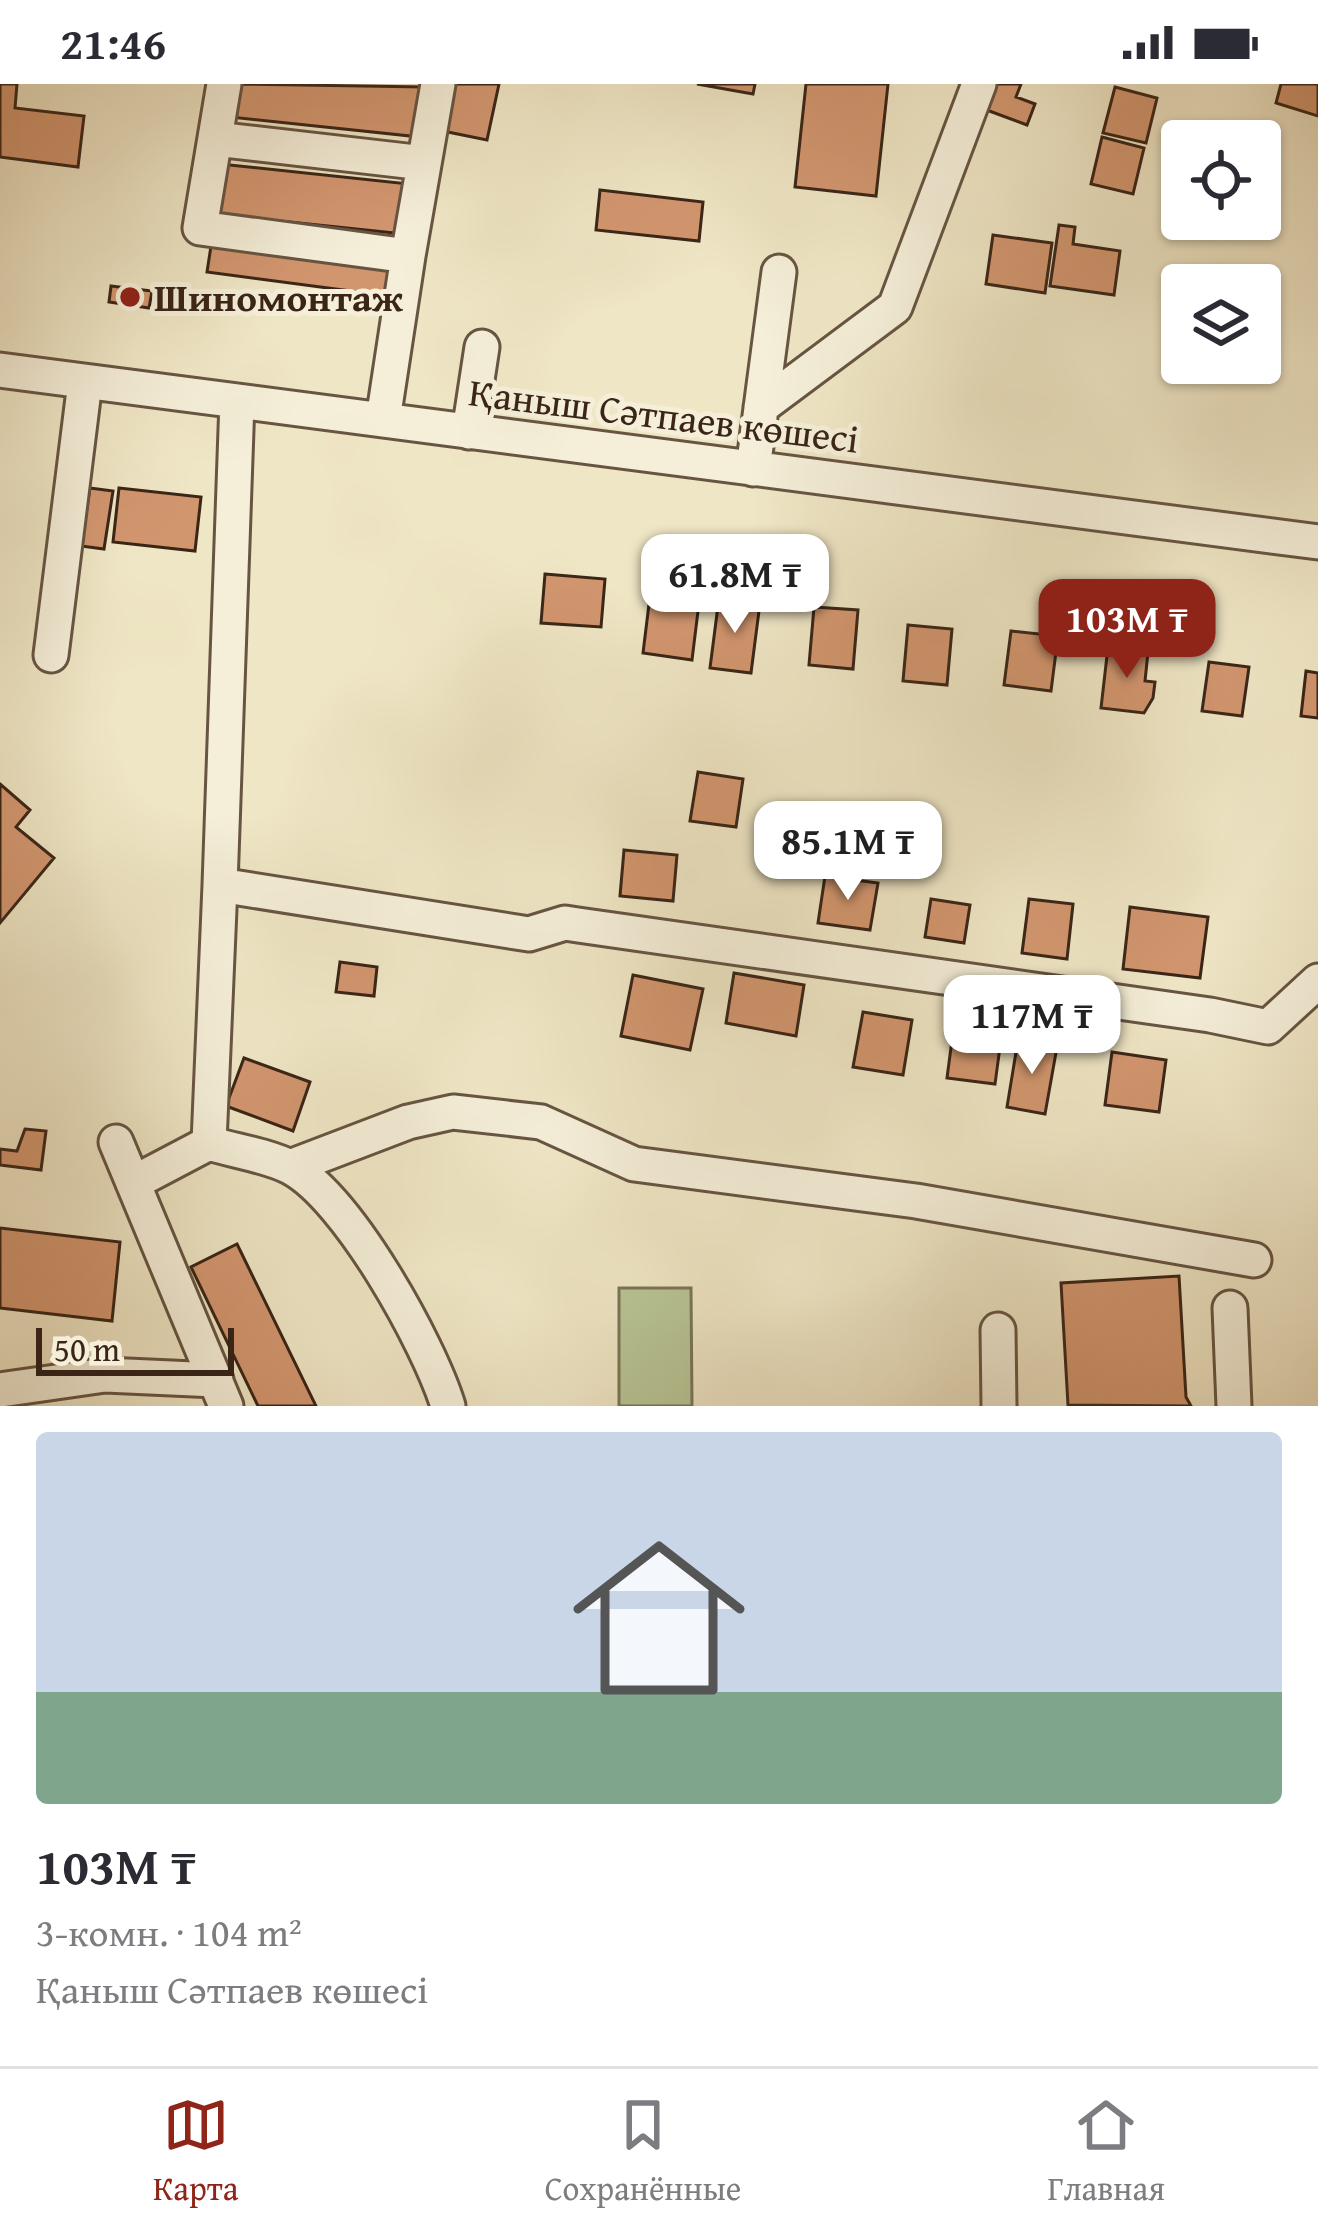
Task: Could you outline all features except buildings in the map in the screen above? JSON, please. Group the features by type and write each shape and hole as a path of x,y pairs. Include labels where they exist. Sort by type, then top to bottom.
{"street":[{"path":"224,84 200,228 408,256"},
{"path":"383,420 438,84"},
{"path":"761,407 895,308 979,84"},
{"path":"215,139 424,163"},
{"path":"752,469 779,272"},
{"path":"469,432 482,347"},
{"name":"Қаныш Сәтпаев көшесі","path":"0,370 1318,542"},
{"path":"51,655 85,382"},
{"path":"208,1143 237,401"},
{"path":"220,885 530,934 565,923 1268,1027 1318,981"},
{"path":"290,1167 408,1122 453,1112 541,1122 634,1164 916,1202 1254,1260"},
{"path":"116,1142 221,1393"},
{"path":"133,1183 208,1143 290,1167 332,1201 378,1267 438,1373 448,1406"},
{"path":"1230,1308 1234,1406"},
{"path":"998,1330 999,1406"},
{"path":"0,1390 105,1375 221,1393"}],"green space":[{"path":"619,1288 691,1288 692,1406 619,1406"}],"place":[{"name":"Шиномонтаж","path":"130,297"}]}
